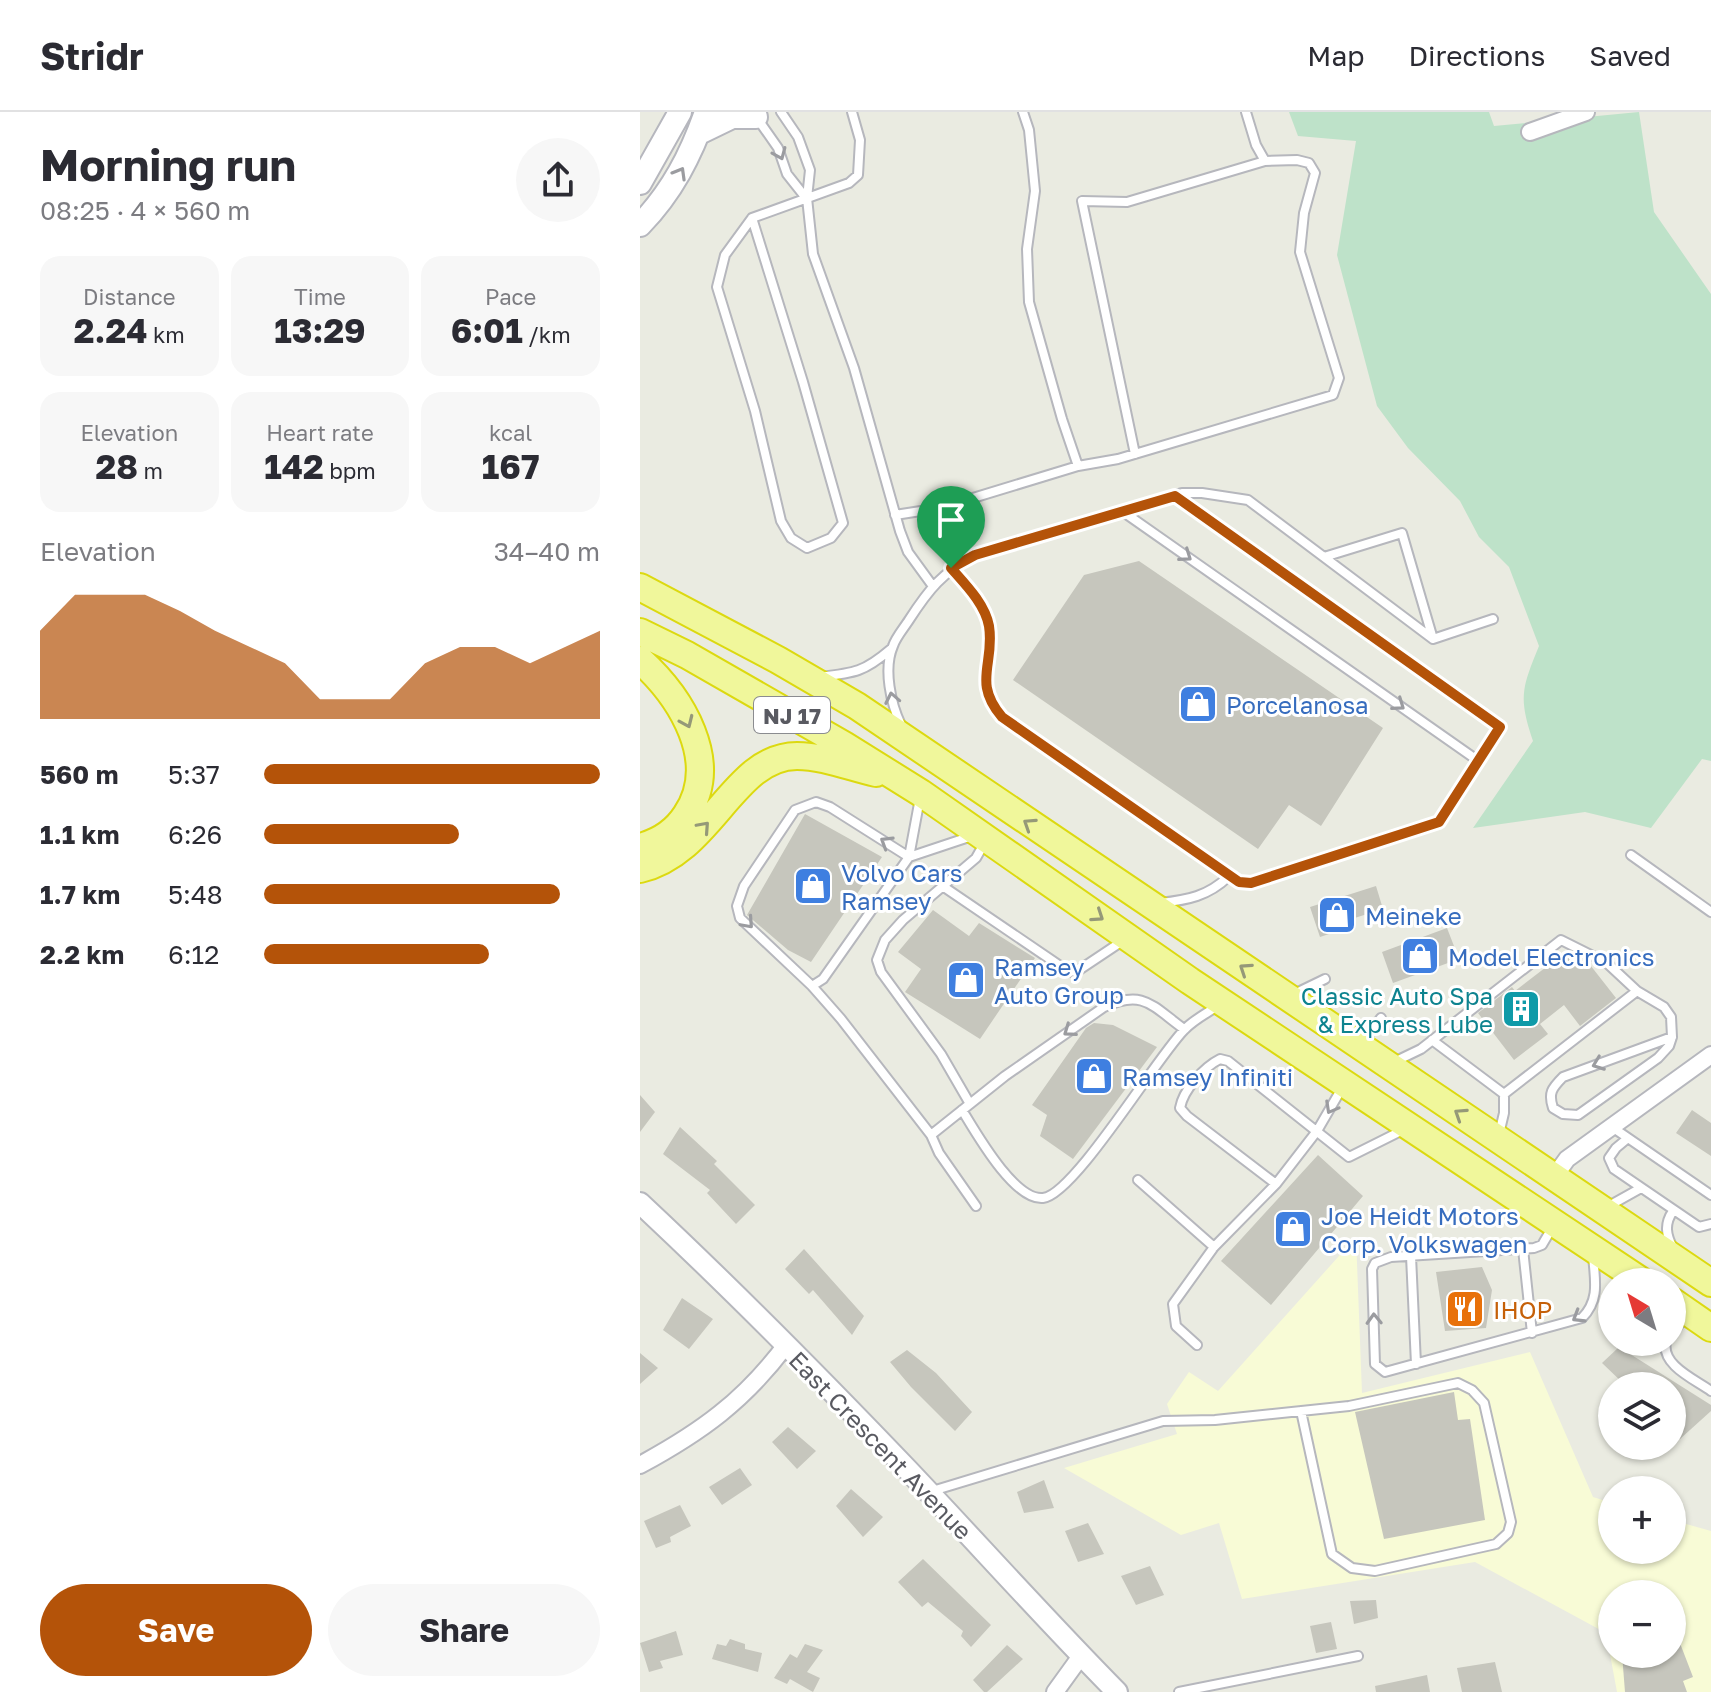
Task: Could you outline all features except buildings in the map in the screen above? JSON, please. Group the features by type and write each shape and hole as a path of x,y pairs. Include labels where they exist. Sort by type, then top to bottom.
{"highway":[{"path":"640,568 778,660"},
{"name":"NJ 17","path":"640,587 857,706 1386,1065 1701,1274"},
{"name":"NJ 17","path":"640,632 831,737 921,793 981,838 1222,1002 1622,1268"},
{"path":"640,660 659,679 680,708 696,743 700,763 697,794 683,820 662,839 640,847"},
{"path":"640,869 679,852 698,835 747,778 768,763 795,756 810,757 894,778"},
{"path":"1686,1311 1711,1328"}],"main road":[{"path":"640,183 680,112"},
{"path":"640,225 675,182 703,122 753,114"}],"street":[{"path":"1530,132 1586,112"},
{"path":"1554,1177 1567,1159 1711,1055"},
{"name":"East Crescent Avenue","path":"640,1203 786,1345 1117,1692"},
{"path":"640,1465 674,1447 740,1399 786,1345"},
{"path":"1055,1692 1081,1656"}],"lane":[{"path":"781,112 798,137 810,170 807,198 813,254 854,368 895,515 908,552 932,585"},
{"path":"752,218 843,523 831,538 807,548 791,538 781,521 755,411 717,287 725,255 752,218 849,183 858,175 860,140 852,112"},
{"path":"1023,112 1029,130 1035,191 1027,249 1029,302 1078,466"},
{"path":"1246,112 1256,145 1265,161"},
{"path":"753,114 778,148 787,174 807,198"},
{"path":"895,515 940,508 1078,466 1135,454 1333,395 1339,378 1300,252 1304,213 1315,173 1309,163 1297,160 1265,161 1127,202 1082,201 1135,454"},
{"path":"808,678 852,674 871,666 891,649 932,585 951,568 975,555 1175,496 1202,493 1248,500 1433,639"},
{"path":"951,568 986,615 990,629 986,690 996,710 1228,877 1251,883 1439,822 1500,727 1175,496"},
{"path":"1122,511 1477,760"},
{"path":"1324,557 1402,533 1433,639"},
{"path":"1433,639 1493,619"},
{"path":"891,649 891,706 911,743"},
{"path":"812,986 823,979 909,857 921,793"},
{"path":"976,1206 952,1173 931,1135 841,1019 812,986 740,918 737,906 744,886 795,810 816,802 830,807 909,857 981,838 976,858 903,920 885,940 877,960 887,982 941,1054 989,1154 1005,1174 1033,1196 1043,1198 1053,1194 1087,1160 1184,1029 1222,1002"},
{"path":"1631,855 1711,912"},
{"path":"1151,904 1207,894 1228,877"},
{"path":"944,887 1069,972 1079,970 1129,937"},
{"path":"1386,1065 1421,1049 1561,940 1607,963 1637,991 1664,1007 1671,1017 1672,1037 1669,1046 1658,1058 1578,1115 1563,1114 1553,1108 1550,1099 1552,1088 1563,1077 1672,1037"},
{"path":"1287,998 1325,979"},
{"path":"1504,1094 1637,991"},
{"path":"931,1135 1104,1007 1121,999 1135,998 1153,1006 1184,1029"},
{"path":"1360,1047 1381,1018"},
{"path":"1432,1040 1504,1094"},
{"path":"1276,1184 1180,1108 1182,1097 1212,1063 1220,1059 1228,1061 1349,1157 1411,1126"},
{"path":"1197,1345 1176,1326 1173,1304 1214,1247 1276,1184 1317,1131 1344,1083"},
{"path":"1498,1139 1504,1113 1504,1094"},
{"path":"1612,1127 1711,1195"},
{"path":"1628,1138 1609,1158 1614,1169 1699,1227 1711,1224"},
{"path":"1138,1180 1214,1247"},
{"path":"1601,1209 1614,1205 1641,1188"},
{"path":"1673,1211 1668,1219 1667,1236 1701,1274"},
{"path":"1556,1223 1542,1245 1523,1249 1381,1259 1372,1269 1375,1364 1385,1372 1582,1318 1590,1310 1596,1292 1593,1248"},
{"path":"1523,1249 1532,1333"},
{"path":"1411,1256 1416,1364"},
{"path":"1667,1356 1711,1391"},
{"path":"928,1492 1163,1421 1215,1420 1301,1411 1349,1406 1458,1383 1472,1390 1484,1403 1511,1522 1508,1533 1496,1544 1375,1571 1352,1568 1332,1554 1301,1411"},
{"path":"1179,1692 1358,1656"}],"shaded area":[{"path":"1289,112 1489,112 1494,126 1639,112 1654,212 1711,294 1711,761 1702,759 1651,828 1585,812 1473,828 1533,741 1525,714 1524,693 1539,646 1509,567 1479,537 1460,501 1408,448 1377,406 1337,255 1356,141 1298,136"},
{"path":"1356,1237 1362,1393 1530,1352 1593,1497 1598,1499 1598,1564 1686,1564 1686,1524 1711,1531 1711,1692 1617,1692 1613,1668 1686,1668 1686,1580 1598,1580 1598,1629 1475,1562 1242,1599 1219,1523 1181,1535 1064,1468 1177,1434 1167,1404 1189,1372 1218,1391"}],"place":[{"name":"Porcelanosa","path":"1198,704"},
{"name":"Volvo Cars Ramsey","path":"813,886"},
{"name":"Meineke","path":"1337,915"},
{"name":"Model Electronics","path":"1420,956"},
{"name":"Ramsey Auto Group","path":"966,980"},
{"name":"Classic Auto Spa & Express Lube","path":"1521,1009"},
{"name":"Ramsey Infiniti","path":"1094,1076"},
{"name":"Joe Heidt Motors Corp. Volkswagen","path":"1293,1229"},
{"name":"IHOP","path":"1465,1309"}],"route":[{"path":"1175,496 1500,727 1439,822 1251,883 1239,882 1002,717 990,703 986,690 990,629 986,615 951,568 975,555 1175,496"}]}
